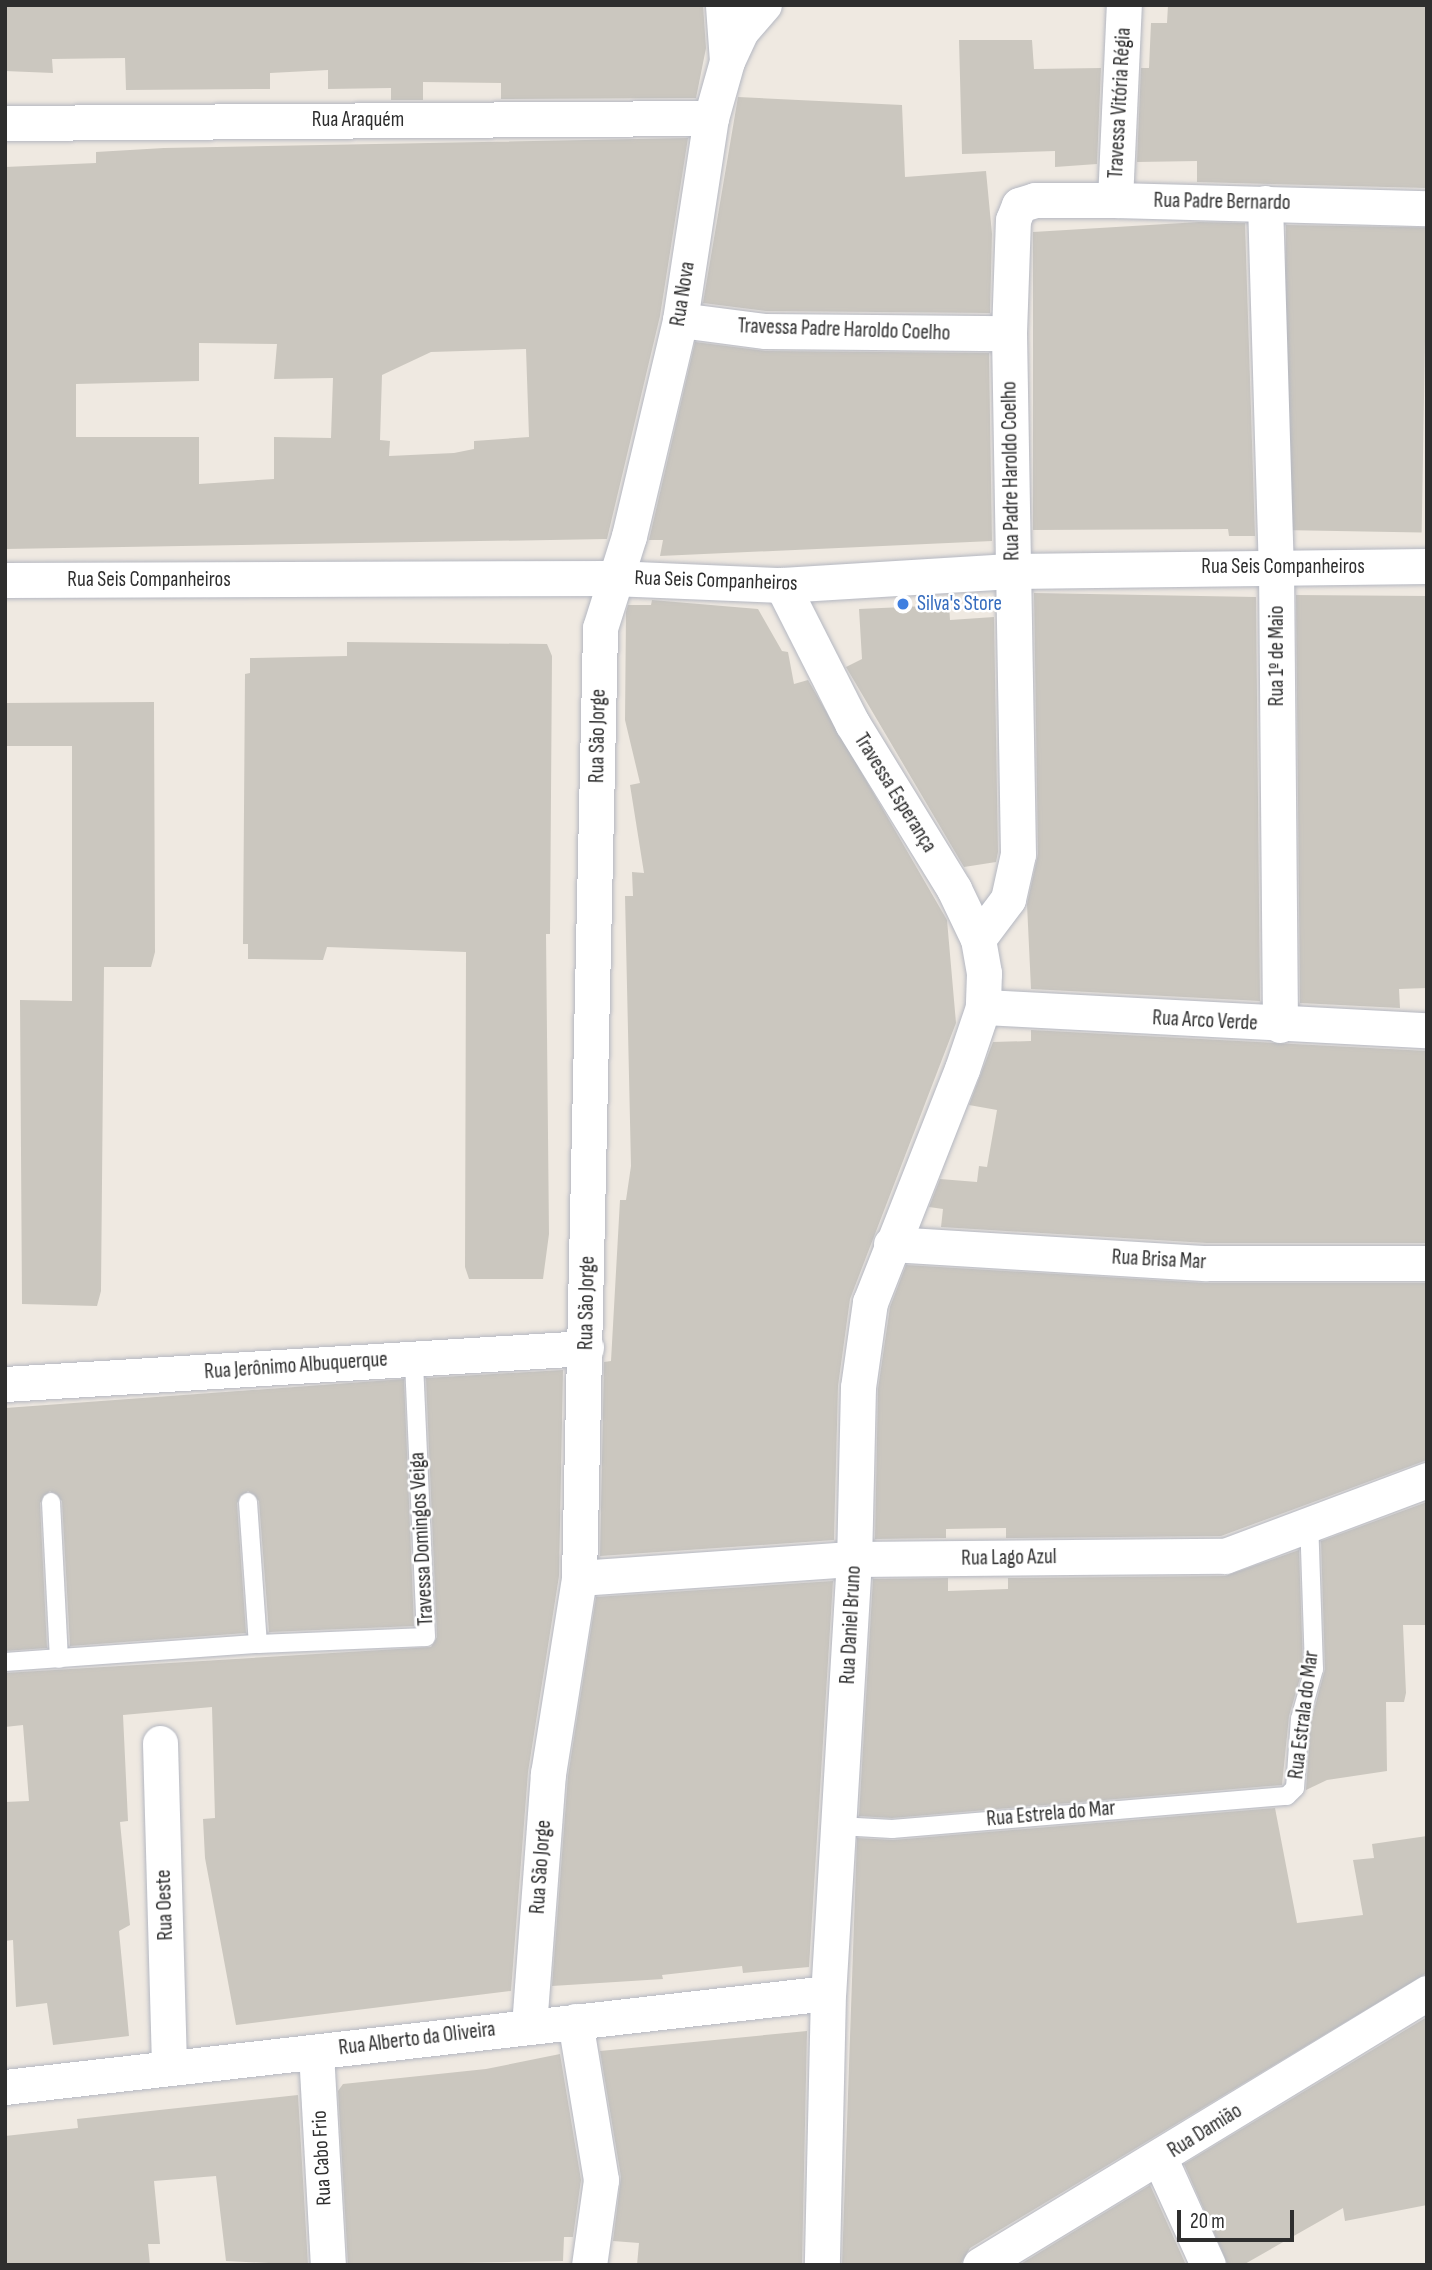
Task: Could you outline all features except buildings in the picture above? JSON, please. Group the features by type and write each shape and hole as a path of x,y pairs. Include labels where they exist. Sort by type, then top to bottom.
{"street":[{"name":"Rua Nova","path":"612,578 629,536 680,320 710,118 727,61 723,5"},
{"path":"727,61 741,32 764,5"},
{"name":"Travessa Vitória Régia","path":"1115,200 1124,5"},
{"name":"Rua Araquém","path":"5,123 710,118"},
{"name":"Rua Padre Bernardo","path":"1019,205 1035,200 1115,200 1427,208"},
{"name":"Rua 1º de Maio","path":"1265,203 1276,566 1280,1025"},
{"name":"Rua Padre Haroldo Coelho","path":"978,939 1008,899 1018,854 1009,333 1013,220 1019,205"},
{"name":"Travessa Padre Haroldo Coelho","path":"680,320 778,331 1009,333"},
{"name":"Rua Seis Companheiros","path":"5,580 612,578 782,585 1013,571 1427,566"},
{"name":"Rua São Jorge","path":"529,2025 548,1774 579,1578 600,628 612,578"},
{"name":"Travessa Esperança","path":"782,585 852,723 978,939 983,1007"},
{"name":"Rua Arco Verde","path":"983,1007 1280,1025 1427,1030"},
{"name":"Rua Daniel Bruno","path":"822,2265 828,1993 855,1559 858,1387 870,1302 983,1007"},
{"name":"Rua Brisa Mar","path":"891,1244 1206,1263 1427,1263"},
{"name":"Rua Jerônimo Albuquerque","path":"5,1384 586,1348"},
{"name":"Rua Lago Azul","path":"579,1578 855,1559 1225,1556 1309,1522 1427,1480"},
{"name":"Rua Oeste","path":"160,1743 169,2068"},
{"name":"Rua Alberto da Oliveira","path":"5,2087 529,2025 828,1993"},
{"name":"Rua Damião","path":"980,2265 1160,2159 1427,1993"},
{"path":"575,2021 600,2156 589,2265"},
{"name":"Rua Cabo Frio","path":"316,2052 328,2265"},
{"path":"1160,2159 1208,2265"}],"lane":[{"name":"Travessa Domingos Veiga","path":"5,1662 258,1644 426,1637 414,1358"},
{"path":"51,1502 59,1659"},
{"path":"248,1502 258,1644"},
{"name":"Rua Estrala do Mar","path":"1263,1799 1287,1796 1295,1788 1300,1719 1314,1669 1309,1522"},
{"name":"Rua Estrela do Mar","path":"839,1826 892,1829 1263,1799"}],"place":[{"name":"Silva's Store","path":"903,604"}]}
